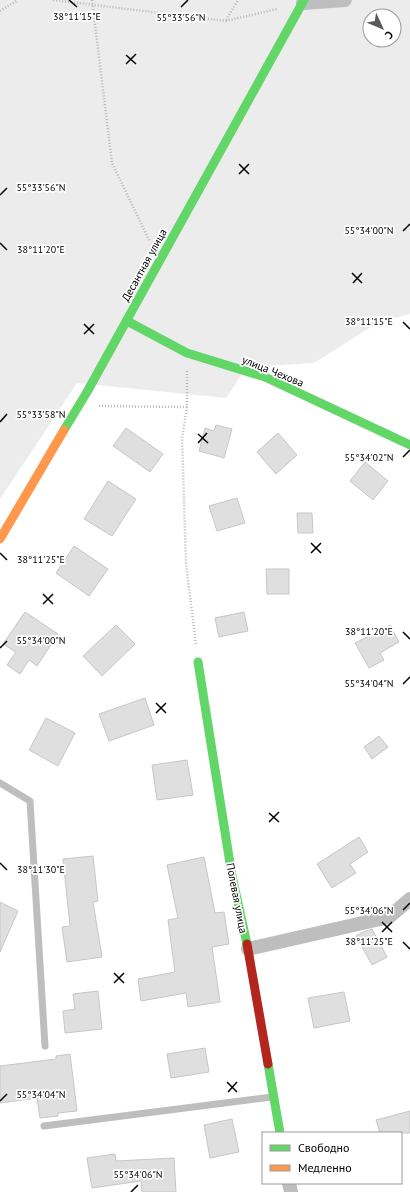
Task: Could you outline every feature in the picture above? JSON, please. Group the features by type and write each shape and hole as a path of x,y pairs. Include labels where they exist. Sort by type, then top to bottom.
{"street":[{"path":"304,1 345,0"},
{"name":"Десантная улица","path":"0,539 87,392 304,1"},
{"name":"улица Чехова","path":"127,321 187,353 265,378 410,445"},
{"name":"Полевая улица","path":"198,662 232,876 248,949 280,1132"},
{"path":"248,949 389,917 410,899"}],"lane":[{"path":"0,783 30,801 46,1046"},
{"path":"44,1126 273,1097"}],"path":[{"path":"0,10 18,0"},
{"path":"52,0 226,21 304,1"},
{"path":"92,0 112,162 160,262"},
{"path":"226,21 238,0"},
{"path":"187,353 187,407 182,438 186,563 198,662"},
{"path":"87,392 98,406 187,407"}],"shaded area":[{"path":"0,0 410,0 410,314 379,322 314,363 247,367 226,398 77,383 0,499"}],"building":[{"path":"216,425 232,429 224,458 199,451 205,428 214,431"},
{"path":"126,428 163,454 150,472 113,446"},
{"path":"278,433 297,455 276,474 257,452"},
{"path":"365,462 388,481 373,500 350,481"},
{"path":"108,481 136,499 112,536 84,519"},
{"path":"237,498 245,523 217,531 209,506"},
{"path":"297,513 312,513 313,533 298,533"},
{"path":"74,546 108,569 89,596 56,573"},
{"path":"266,569 289,569 289,594 267,594"},
{"path":"25,612 58,634 37,666 29,660 20,674 7,665 16,652 3,644"},
{"path":"244,612 248,631 219,637 215,618"},
{"path":"116,625 135,644 102,676 83,656"},
{"path":"390,625 399,642 380,653 384,660 369,668 355,643"},
{"path":"145,698 154,725 109,741 99,714"},
{"path":"46,718 75,733 58,766 29,750"},
{"path":"379,736 388,747 372,759 364,747"},
{"path":"187,760 193,795 157,800 152,765"},
{"path":"359,837 368,852 350,864 356,873 332,888 317,864"},
{"path":"93,856 98,901 93,902 102,957 67,962 62,927 70,926 63,859"},
{"path":"204,857 215,913 224,912 229,944 212,947 220,1002 188,1007 186,993 141,1001 138,979 175,972 168,920 178,918 167,865"},
{"path":"0,902 18,911 0,952"},
{"path":"372,929 387,957 372,965 356,936"},
{"path":"98,991 102,1029 65,1033 63,1011 75,1009 73,994"},
{"path":"344,992 350,1021 314,1028 308,998"},
{"path":"205,1048 209,1072 171,1078 167,1054"},
{"path":"70,1054 77,1111 58,1113 58,1116 40,1118 37,1098 0,1103 0,1066 56,1059 56,1056"},
{"path":"410,1111 410,1133 380,1132 376,1120"},
{"path":"232,1119 239,1152 210,1158 204,1125"},
{"path":"115,1154 116,1161 174,1158 176,1192 142,1192 141,1181 92,1188 87,1158"}],"traffic: fast":[{"path":"64,430 87,392 304,0"},
{"path":"127,321 187,353 265,377 410,445"},
{"path":"198,662 232,876 247,944"},
{"path":"268,1064 280,1132"}],"traffic: slow":[{"path":"0,539 64,430"}],"traffic: jam":[{"path":"247,944 268,1064"}]}
